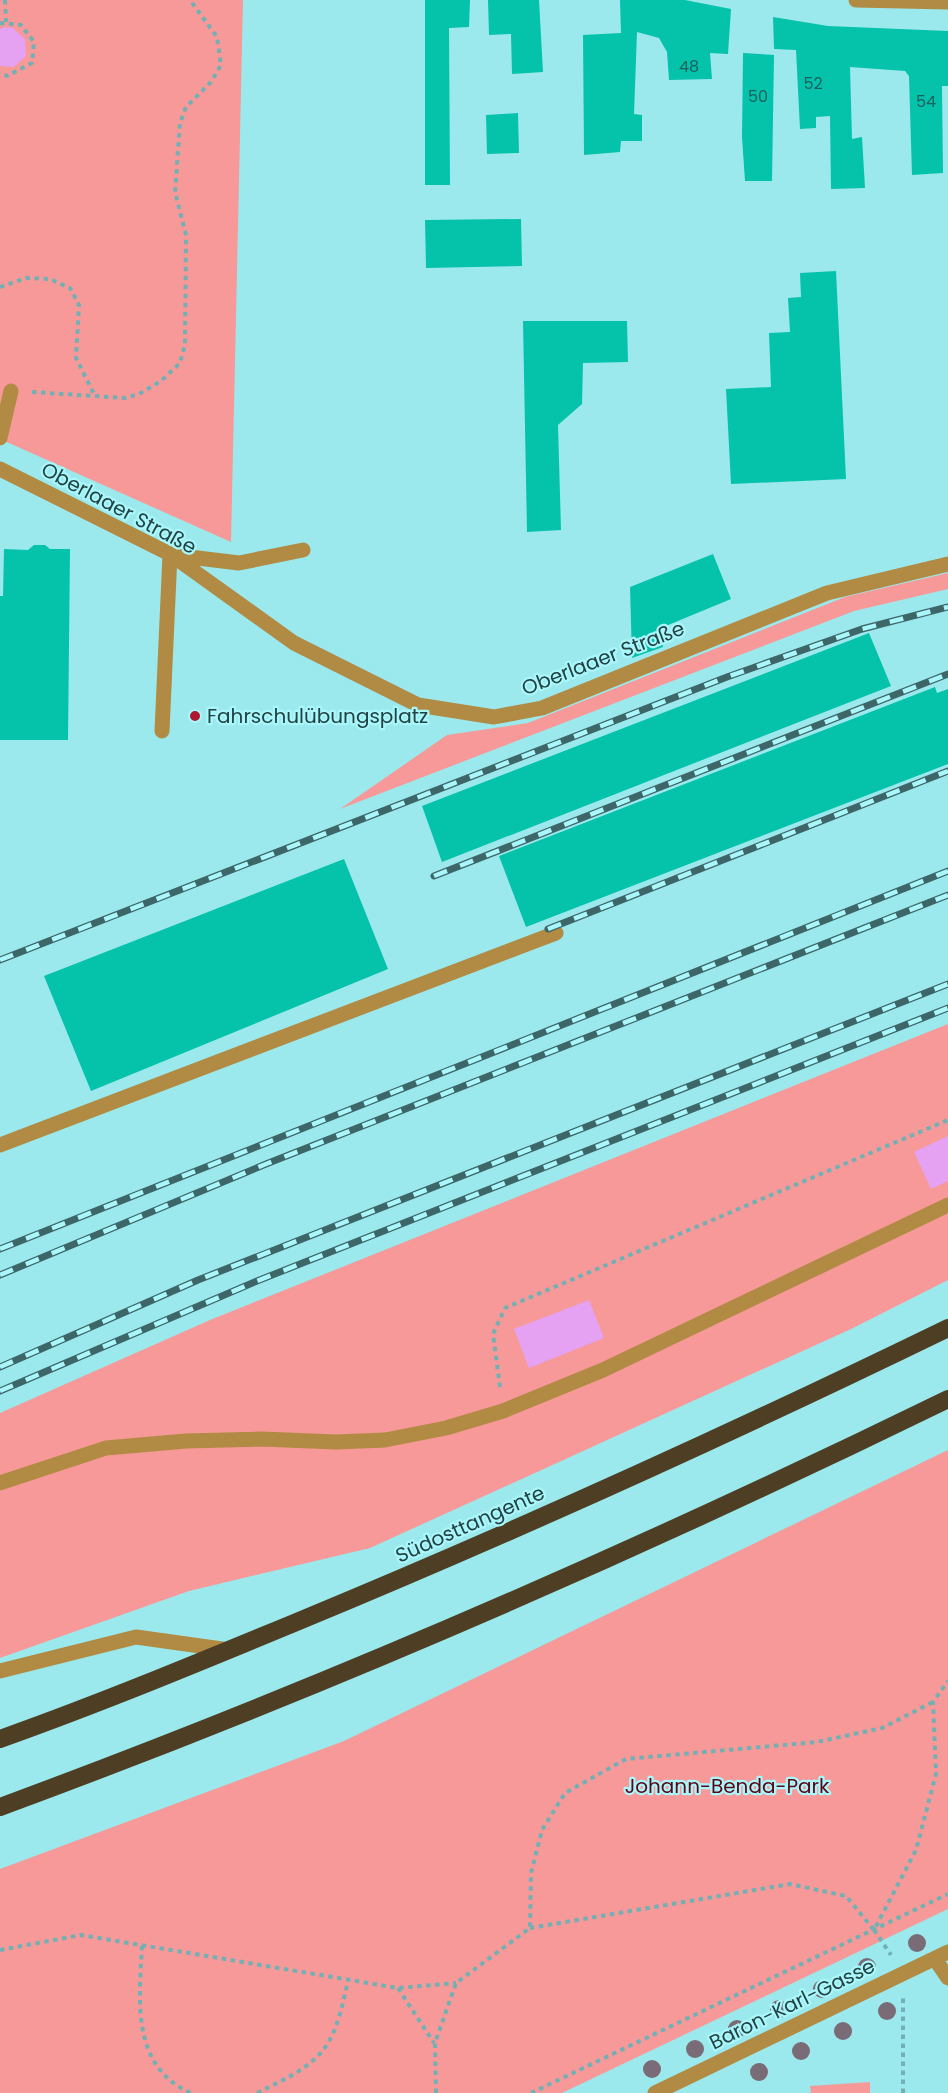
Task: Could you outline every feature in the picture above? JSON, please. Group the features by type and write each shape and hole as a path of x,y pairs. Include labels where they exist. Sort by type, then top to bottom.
{"highway":[{"name":"Südosttangente","path":"0,1739 229,1650 414,1573 613,1486 948,1328"},
{"path":"0,1807 254,1709 439,1632 641,1544 948,1399"}],"street":[{"path":"856,0 948,2"},
{"path":"0,438 11,391"},
{"name":"Oberlaaer Straße","path":"0,469 170,554 294,643 418,705 494,717 542,708 827,593 948,564"},
{"path":"162,730 170,554 239,563 303,550"},
{"path":"0,1145 556,933"},
{"path":"2,1482 106,1448 186,1441 385,1440 446,1428 503,1411 603,1370 948,1205"},
{"path":"0,1671 136,1637 229,1650"},
{"path":"941,1956 948,1978"},
{"name":"Baron-Karl-Gasse","path":"655,2093 941,1956"}],"path":[{"path":"5,0 6,22"},
{"path":"11,391 125,398 139,394 160,381 180,363 185,345 186,234 176,192 180,123 186,107 211,81 221,65 217,37 190,0"},
{"path":"0,23 21,25 34,42 32,63 7,76 0,73"},
{"path":"0,287 26,278 50,279 70,288 79,305 76,358 95,396"},
{"path":"503,1411 494,1334 505,1308 948,1120"},
{"path":"530,1928 531,1873 542,1830 565,1793 626,1759 817,1742 882,1728 933,1702 948,1681"},
{"path":"874,1930 916,1850 936,1774 933,1702"},
{"path":"0,1950 81,1935 398,1988 456,1983 530,1928 790,1884 846,1896 874,1930"},
{"path":"531,2093 948,1894"},
{"path":"142,1946 141,2033 153,2063 172,2085 191,2093"},
{"path":"903,1974 903,2093"},
{"path":"257,2093 290,2077 321,2055 337,2028 348,1980"},
{"path":"436,2093 435,2043 456,1983"},
{"path":"398,1988 435,2043"}],"green space":[{"path":"0,0 243,0 231,542 0,439"},
{"path":"948,573 948,589 854,611 340,809 447,735 528,723 845,597"},
{"path":"948,1024 948,1280 851,1329 370,1548 189,1591 0,1658 0,1413 210,1320"},
{"name":"Johann-Benda-Park","path":"948,1450 948,1909 562,2093 0,2093 0,1869 344,1741"},
{"path":"870,2082 870,2093 811,2093 810,2086"}],"shaded area":[{"path":"13,28 25,39 26,56 14,67 0,66 0,29"},
{"path":"948,1136 948,1181 931,1189 914,1152"},
{"path":"589,1300 604,1338 529,1368 514,1329"}],"building":[{"path":"425,0 470,0 469,27 449,28 450,185 425,185"},
{"path":"488,0 539,0 543,72 512,74 511,34 489,35"},
{"path":"620,0 685,0 731,9 728,54 710,53 712,79 669,80 667,52 659,38 637,32 634,114 642,115 642,141 621,141 620,152 584,155 583,35 621,33"},
{"path":"773,17 828,26 948,31 948,86 942,86 943,173 912,175 909,76 905,71 850,67 852,139 862,137 865,188 831,189 830,116 816,117 816,128 800,129 796,50 774,49"},
{"path":"743,53 774,55 772,181 745,181 742,137"},
{"path":"518,113 519,153 487,154 486,115"},
{"path":"521,219 522,266 426,268 425,220"},
{"path":"836,271 846,479 731,484 726,389 771,387 769,333 790,332 788,298 801,297 800,273"},
{"path":"523,321 627,321 628,362 583,363 582,404 558,425 561,530 527,532"},
{"path":"34,545 45,545 50,549 70,549 68,740 0,740 0,596 3,596 4,549 28,550"},
{"path":"713,554 731,599 661,628 663,647 632,658 630,587"},
{"path":"869,633 891,686 442,862 422,806"},
{"path":"935,687 937,693 948,689 948,764 526,927 499,856"},
{"path":"344,859 388,969 91,1091 44,976"}],"railway":[{"path":"0,960 727,677 862,629 948,607"},
{"path":"434,876 948,674"},
{"path":"548,929 948,771"},
{"path":"0,1249 948,871"},
{"path":"0,1275 266,1164 948,895"},
{"path":"0,1367 198,1280 948,984"},
{"path":"0,1391 257,1281 948,1008"}],"place":[{"name":"Fahrschulübungsplatz","path":"195,716"}]}
